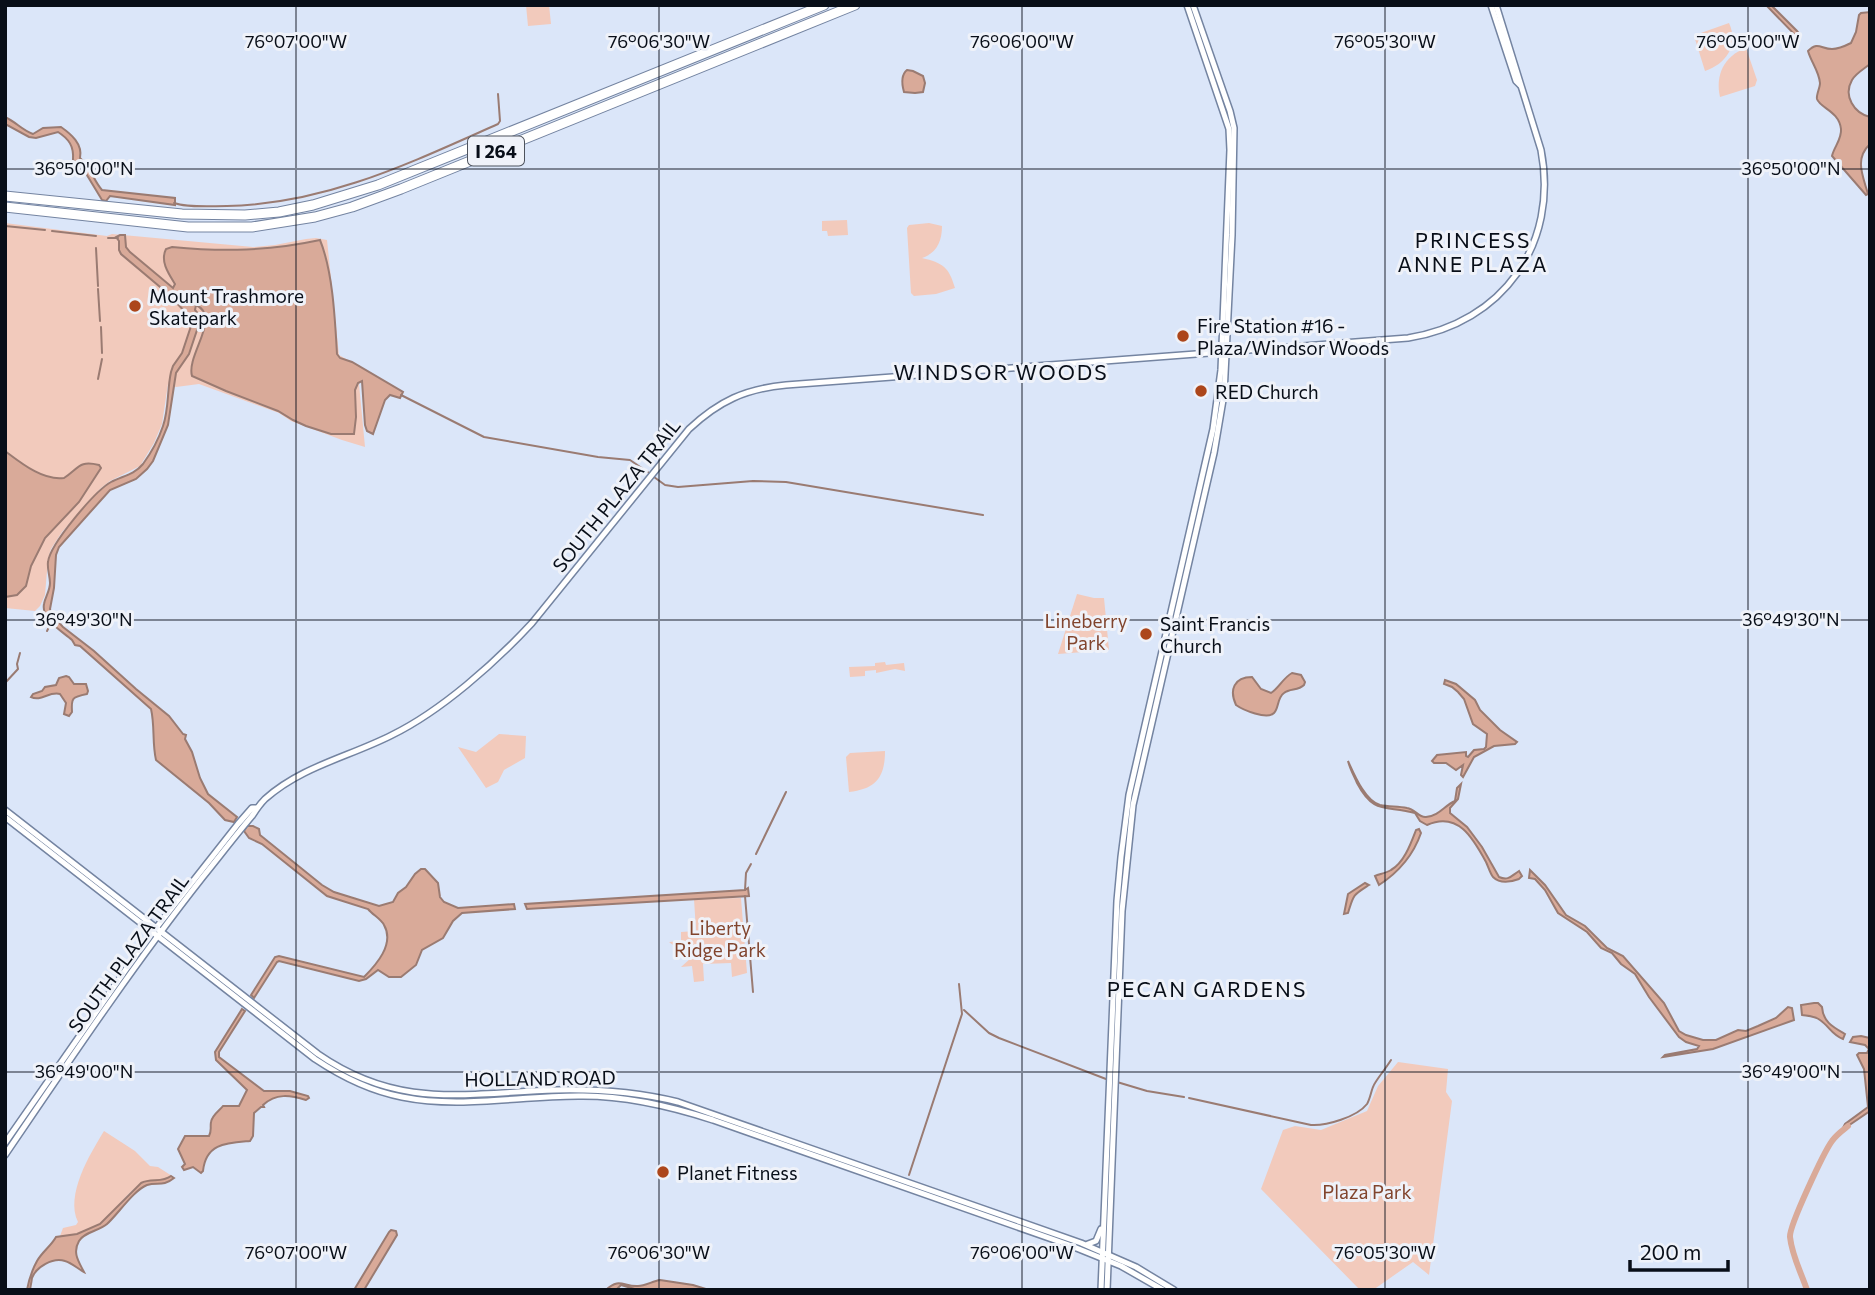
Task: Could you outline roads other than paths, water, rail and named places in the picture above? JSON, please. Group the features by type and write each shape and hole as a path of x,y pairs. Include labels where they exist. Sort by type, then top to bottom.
{"highway":[{"name":"I 264","path":"5,196 191,215 279,212 334,200 378,185 824,5"},
{"name":"I 264","path":"5,207 205,228 288,223 335,212 412,184 855,5"}],"main road":[{"path":"1101,1290 1105,1256 1122,911 1133,805 1219,430 1224,394 1230,150 1228,124 1186,5"},
{"path":"1107,1290 1104,1209 1117,901 1127,811 1213,429 1224,352 1234,128 1193,5"},
{"name":"SOUTH PLAZA TRAIL","path":"5,1143 157,932 255,809 302,773 393,735 456,694 533,623 689,429 709,412 736,396 766,387 1422,336 1458,324 1474,315 1515,278 1531,251 1545,200 1545,173 1541,150 1520,85 1521,80 1494,5"},
{"path":"1198,58 1206,61"},
{"name":"HOLLAND ROAD","path":"5,810 315,1059 369,1088 428,1101 580,1096 633,1099 673,1107 1105,1256 1142,1270 1174,1290"},
{"name":"HOLLAND ROAD","path":"5,817 318,1054 346,1071 406,1092 434,1095 589,1090 631,1093 666,1100 713,1113 1085,1244 1163,1290"},
{"name":"SOUTH PLAZA TRAIL","path":"5,1155 157,932"},
{"path":"1085,1244 1094,1243 1099,1238 1104,1209"},
{"path":"1107,1279 1113,1269 1121,1266"}],"waterway":[{"path":"174,203 187,206 263,204 299,198 367,179 498,124 498,94"},
{"path":"5,226 45,230"},
{"path":"52,231 96,236"},
{"path":"108,238 118,238"},
{"path":"96,248 98,286"},
{"path":"98,289 100,321"},
{"path":"101,327 102,353"},
{"path":"98,379 102,359"},
{"path":"401,395 484,437 630,460 649,473"},
{"path":"654,477 665,485 678,487 753,481 786,482 983,515"},
{"path":"47,631 51,623"},
{"path":"5,683 18,669 20,653"},
{"path":"756,854 786,792"},
{"path":"745,890 746,873 751,864"},
{"path":"745,896 753,992"},
{"path":"909,1175 962,1014 959,984"},
{"path":"964,1010 989,1033 999,1038 1106,1079"},
{"path":"1189,1098 1311,1125 1325,1124 1349,1117 1362,1109 1391,1060"},
{"path":"1117,1082 1147,1091 1184,1097"},
{"path":"1807,1290 1793,1251 1791,1230 1828,1148 1835,1137 1848,1126"}],"place":[{"name":"Mount Trashmore Skatepark","path":"135,306"},
{"name":"Fire Station #16 - Plaza/Windsor Woods","path":"1183,336"},
{"name":"RED Church","path":"1201,391"},
{"name":"Saint Francis Church","path":"1146,634"},
{"name":"Planet Fitness","path":"663,1172"}],"district":[{"name":"PRINCESS ANNE PLAZA","path":"1473,251"},
{"name":"WINDSOR WOODS","path":"1001,371"},
{"name":"PECAN GARDENS","path":"1207,988"}],"park label":[{"name":"Lineberry Park","path":"1086,631"},
{"name":"Liberty Ridge Park","path":"720,938"},
{"name":"Plaza Park","path":"1367,1191"}]}
